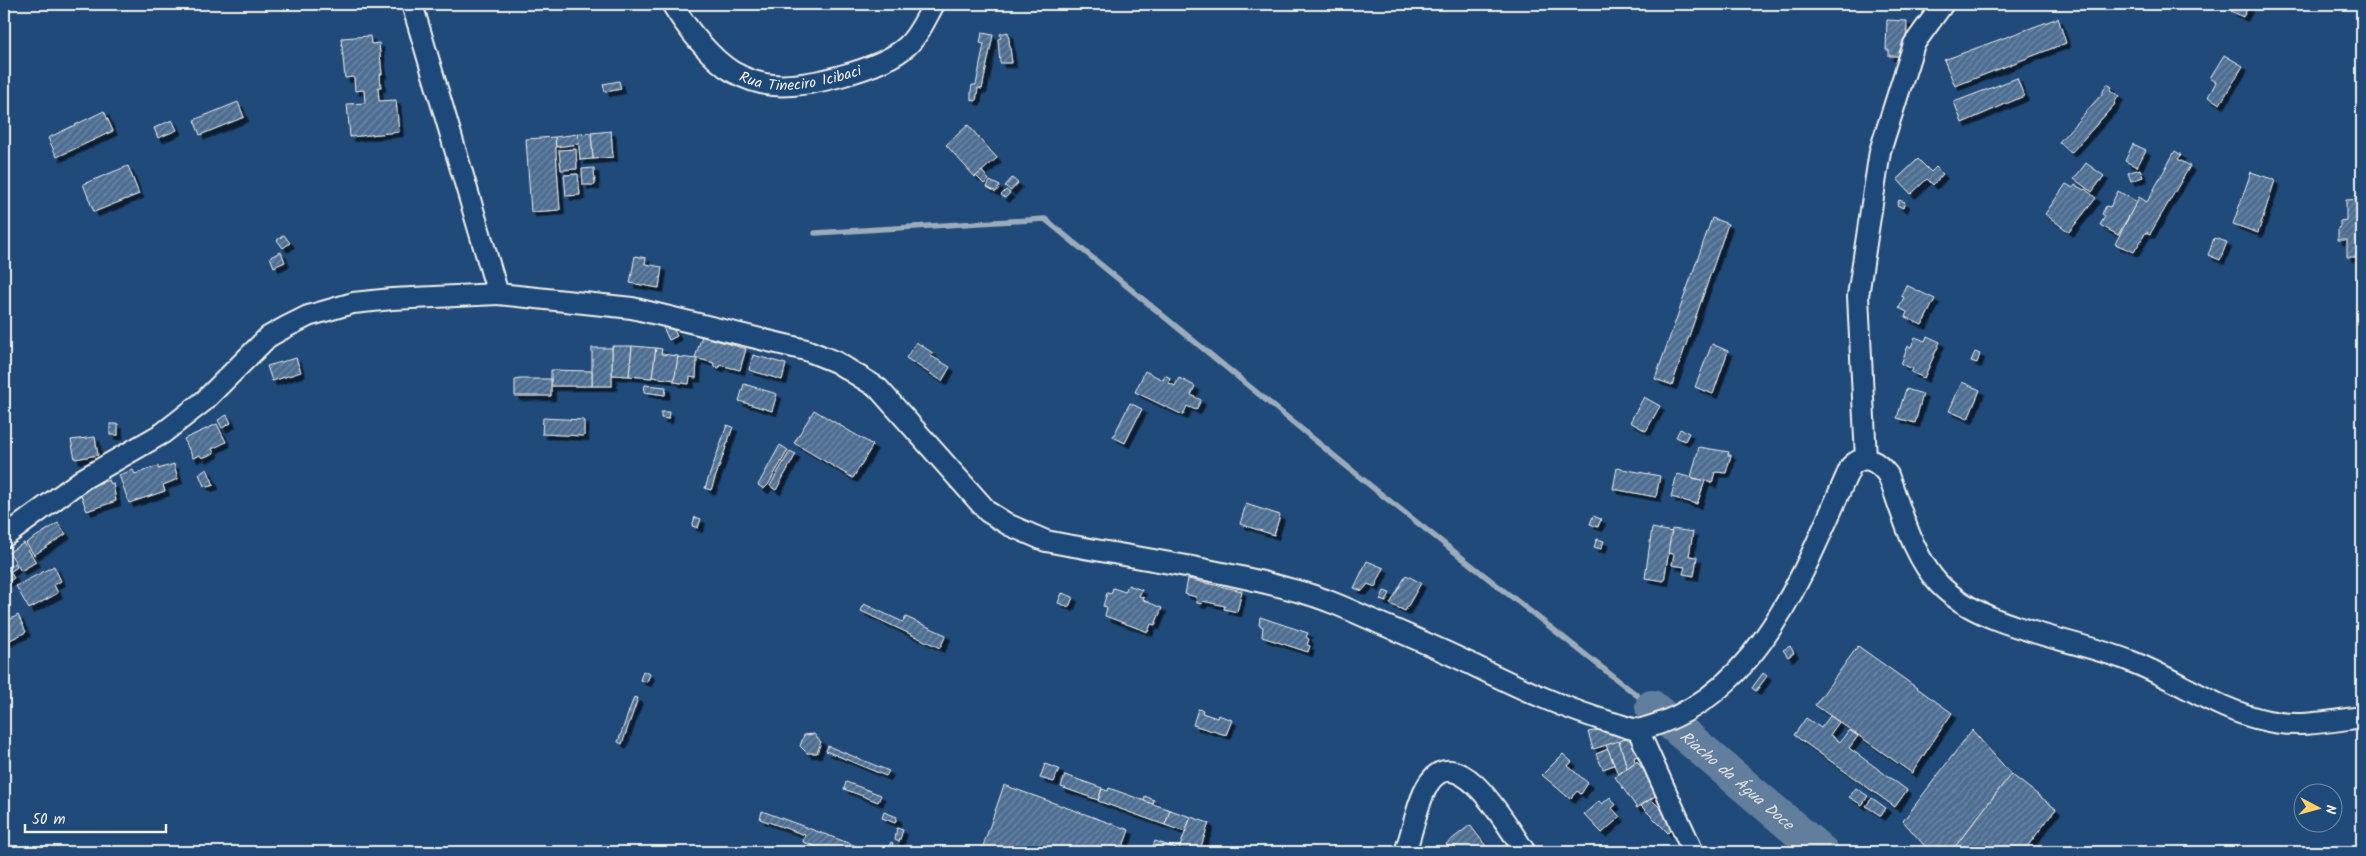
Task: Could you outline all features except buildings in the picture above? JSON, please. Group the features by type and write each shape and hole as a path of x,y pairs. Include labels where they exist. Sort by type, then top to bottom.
{"street":[{"path":"412,4 498,294"},
{"name":"Rua Tineciro Icibaci","path":"672,4 714,57 739,75 771,85 796,85 820,81 842,75 895,54 915,36 934,4"},
{"path":"1866,459 1858,296 1880,151 1914,44 1943,4"},
{"path":"4,537 83,479 163,433 204,401 268,337 308,316 353,303 392,299 498,294 632,308 806,350 860,374 878,388 988,512 1028,534 1046,541 1298,591 1339,606 1456,656 1532,694 1565,707 1638,730 1684,712 1701,702 1736,672 1762,643 1795,587 1851,466 1858,460 1866,459 1880,465 1888,475 1917,551 1927,568 1939,584 1964,604 1993,618 2129,660 2156,672 2202,698 2269,722 2314,724 2362,717"},
{"path":"1638,730 1692,852"},
{"path":"1406,852 1424,793 1435,777 1445,771 1462,773 1471,779 1524,852"}],"waterway":[{"path":"815,233 1045,219 1377,491 1652,707"},
{"name":"Riacho da Água Doce","path":"1652,707 1822,852"}]}
